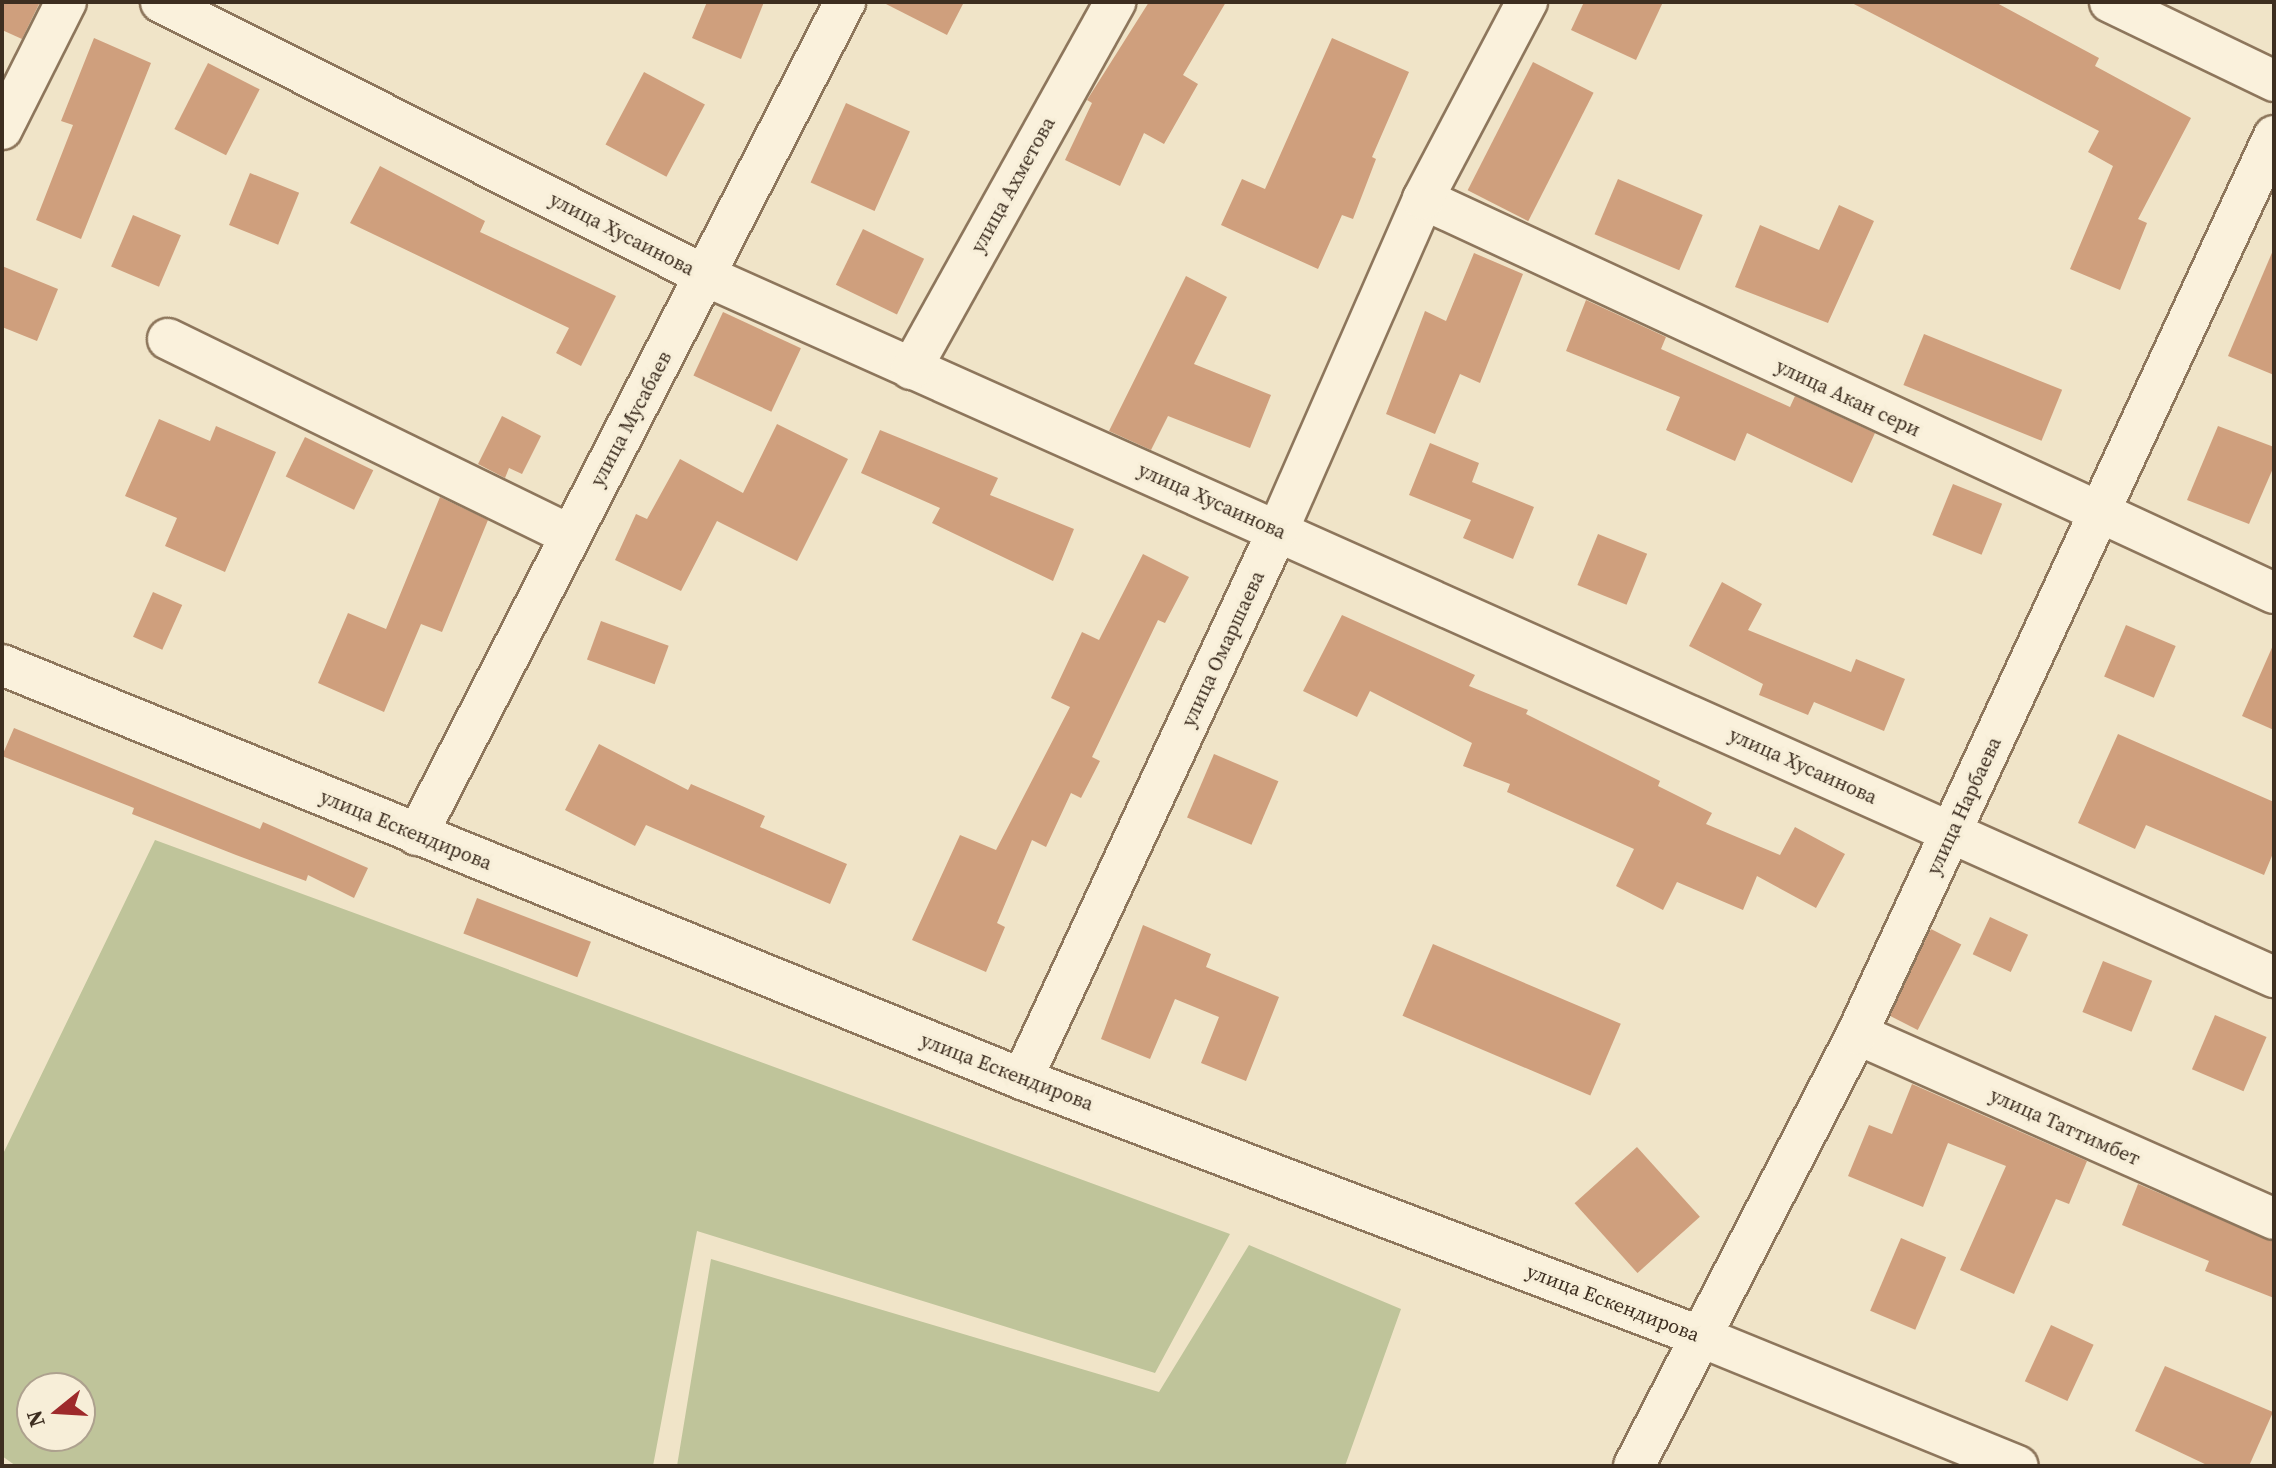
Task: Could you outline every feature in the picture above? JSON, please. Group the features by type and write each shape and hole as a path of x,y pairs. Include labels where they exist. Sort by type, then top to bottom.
{"street":[{"path":"2,129 66,2"},
{"name":"улица Хусаинова","path":"161,2 706,276 2274,977"},
{"name":"улица Мусабаев","path":"417,835 845,2"},
{"name":"улица Ахметова","path":"911,369 1115,2"},
{"name":"улица Омаршаева","path":"1022,1079 1278,530 1423,199 1527,2"},
{"path":"2110,2 2274,81"},
{"name":"улица Нарбаева","path":"1634,1466 1857,1034 2274,136"},
{"name":"улица Акан сери","path":"1423,199 2099,516 2274,593"},
{"path":"168,339 570,535"},
{"name":"улица Ескендирова","path":"2,665 1022,1079 1699,1336 2018,1466"},
{"name":"улица Таттимбет","path":"1857,1034 2274,1219"}],"green space":[{"path":"155,840 1230,1234 1155,1373 697,1231 653,1466 16,1466 2,1456 2,1156"},
{"path":"1249,1245 1401,1309 1345,1466 677,1466 711,1259 1159,1392"}],"building":[{"path":"2,2 40,2 22,39 2,30"},
{"path":"707,2 764,2 741,59 692,38"},
{"path":"882,2 964,2 947,35"},
{"path":"1149,2 1226,2 1183,75 1198,84 1164,144 1144,133 1120,186 1065,160 1092,103 1087,100"},
{"path":"1584,2 1663,2 1636,60 1571,30"},
{"path":"1850,2 1995,2 2099,58 2095,66 2191,118 2138,219 2147,223 2120,290 2070,269 2113,166 2088,152 2099,131"},
{"path":"94,38 151,63 81,239 36,220 73,125 61,121"},
{"path":"1332,38 1409,72 1372,157 1376,159 1353,219 1342,215 1318,269 1221,225 1242,179 1265,189"},
{"path":"1533,62 1594,93 1528,221 1468,190"},
{"path":"208,63 260,89 226,155 174,129"},
{"path":"644,72 705,104 666,177 606,144"},
{"path":"846,103 910,131 875,211 811,182"},
{"path":"380,166 485,221 480,232 616,296 581,366 556,353 569,328 350,223"},
{"path":"250,173 299,193 278,245 229,225"},
{"path":"1618,179 1703,215 1679,270 1595,234"},
{"path":"1839,205 1874,221 1828,323 1735,287 1760,225 1819,250"},
{"path":"133,215 181,235 159,287 111,267"},
{"path":"863,229 924,259 897,315 836,285"},
{"path":"2274,248 2274,375 2228,356"},
{"path":"1474,253 1523,274 1480,383 1460,374 1435,434 1386,414 1425,311 1446,321"},
{"path":"2,266 58,289 37,341 2,327"},
{"path":"1186,276 1227,297 1194,364 1271,395 1250,448 1168,416 1151,450 1109,431"},
{"path":"1586,300 1666,337 1661,349 1790,407 1795,396 1875,433 1852,483 1747,433 1735,461 1666,430 1680,397 1566,351"},
{"path":"723,312 801,348 771,412 693,375"},
{"path":"1924,334 2062,390 2042,441 1903,385"},
{"path":"502,416 541,436 522,474 509,468 505,478 478,464"},
{"path":"159,419 210,441 216,426 276,452 225,572 165,546 177,518 125,496"},
{"path":"777,424 848,459 797,561 717,521 681,591 615,560 636,514 647,519 680,459 743,493"},
{"path":"2218,426 2274,447 2274,466 2249,524 2187,500"},
{"path":"880,430 998,478 990,495 1074,529 1053,581 932,523 940,508 861,473"},
{"path":"305,437 373,470 354,510 286,477"},
{"path":"1430,443 1479,463 1472,482 1534,507 1513,559 1463,538 1471,520 1409,495"},
{"path":"1953,484 2002,504 1982,555 1932,535"},
{"path":"440,497 488,520 442,632 421,624 384,712 318,683 348,613 386,629"},
{"path":"1598,534 1647,554 1627,605 1577,585"},
{"path":"1143,554 1189,577 1165,623 1158,620 1092,757 1100,761 1081,798 1071,793 1046,847 1032,840 997,923 1005,927 986,972 912,940 960,835 996,850 1070,707 1051,698 1082,632 1099,640"},
{"path":"1722,582 1762,604 1748,630 1851,672 1856,659 1905,679 1884,731 1814,702 1808,715 1759,695 1763,684 1689,646"},
{"path":"153,592 182,605 162,650 133,637"},
{"path":"1342,615 1475,675 1469,686 1528,710 1526,714 1660,781 1658,786 1712,813 1706,824 1780,855 1795,827 1845,854 1816,908 1757,876 1743,910 1677,882 1663,910 1616,886 1634,849 1507,792 1510,784 1463,766 1472,743 1370,691 1357,717 1303,691"},
{"path":"601,621 669,646 655,684 587,660"},
{"path":"2126,625 2176,646 2154,698 2104,677"},
{"path":"2274,643 2274,730 2242,716"},
{"path":"14,728 260,829 263,822 368,868 354,898 308,875 306,881 132,814 134,808 2,756"},
{"path":"2118,734 2274,802 2274,851 2264,875 2146,825 2135,849 2078,823"},
{"path":"599,744 688,790 691,784 765,816 760,827 847,864 830,904 646,825 635,846 565,810"},
{"path":"1214,754 1278,781 1251,845 1187,818"},
{"path":"477,898 591,942 577,977 463,933"},
{"path":"1990,917 2028,935 2011,972 1973,954"},
{"path":"1143,925 1211,954 1206,967 1279,997 1246,1081 1201,1063 1219,1017 1175,999 1150,1059 1101,1039"},
{"path":"1931,929 1961,944 1918,1030 1887,1015"},
{"path":"1433,944 1621,1024 1590,1096 1403,1016"},
{"path":"2103,961 2152,981 2132,1032 2082,1012"},
{"path":"2215,1015 2267,1037 2243,1091 2192,1069"},
{"path":"1912,1084 2087,1161 2069,1204 2056,1199 2014,1294 1960,1270 2006,1166 1948,1143 1923,1207 1848,1176 1869,1125 1892,1134"},
{"path":"1637,1147 1700,1217 1637,1273 1575,1203"},
{"path":"2138,1184 2274,1242 2274,1298 2205,1271 2209,1261 2122,1225"},
{"path":"1901,1238 1946,1257 1915,1330 1870,1311"},
{"path":"2051,1325 2094,1345 2067,1401 2025,1381"},
{"path":"2165,1366 2273,1412 2249,1466 2209,1466 2135,1431"}]}
